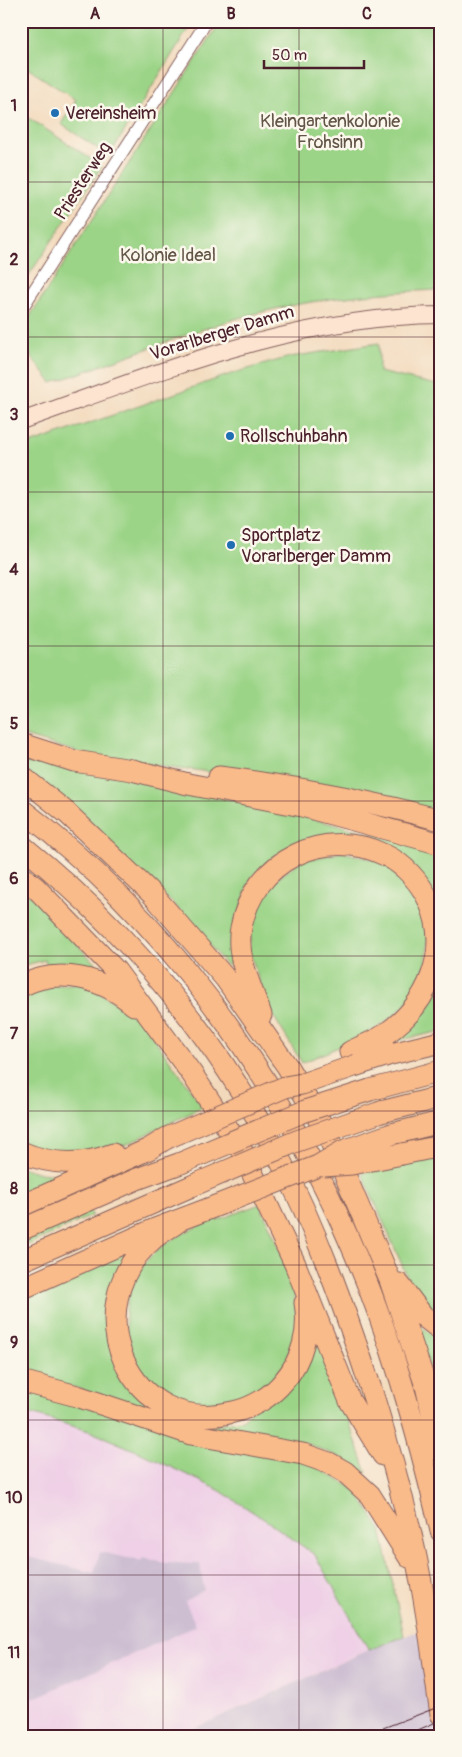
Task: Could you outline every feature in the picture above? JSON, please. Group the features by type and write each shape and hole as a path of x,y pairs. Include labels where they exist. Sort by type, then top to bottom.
{"highway":[{"path":"21,744 74,761 132,770 188,784 302,806 441,844"},
{"path":"132,770 189,773 280,784 370,801 441,820"},
{"path":"21,776 67,813 153,895 219,970 270,1041 328,1135 381,1257 426,1386 441,1451"},
{"path":"21,809 72,850 140,915 190,975 243,1044 301,1140 347,1233 381,1324 405,1392 438,1498 441,1531"},
{"path":"270,1041 244,967 240,948 240,928 248,903 259,884 274,868 293,855 329,844 349,844 367,847 388,856 409,872 424,891 432,908 438,942 432,976 416,1004 404,1019 353,1058"},
{"path":"21,845 63,880 120,934 171,992 220,1059 276,1153 321,1249 352,1331 397,1478 420,1575 441,1714"},
{"path":"21,876 36,888 116,971 192,1074 240,1147 295,1264 350,1401 397,1478"},
{"path":"21,986 30,981 51,976 88,979 127,999 152,1021"},
{"path":"21,1206 149,1149 164,1139 285,1087 298,1075 353,1058 391,1054 441,1042"},
{"path":"21,1230 137,1179 181,1163 305,1111 370,1090 441,1072"},
{"path":"21,1261 296,1141 381,1112 441,1097"},
{"path":"295,1264 306,1305 307,1320 303,1348 290,1374 272,1393 241,1410 214,1415 178,1410 155,1397 132,1375 118,1347 114,1321 116,1298 130,1266 154,1237 179,1222 318,1166 343,1151 392,1134 441,1122"},
{"path":"21,1152 42,1161 65,1163 98,1160 146,1142 164,1139"},
{"path":"318,1166 352,1164 435,1148"},
{"path":"21,1289 154,1229 179,1222"},
{"path":"381,1257 422,1316 441,1330"},
{"path":"21,1381 77,1396 191,1434 304,1454 329,1463 345,1472 370,1495 420,1575"}],"street":[{"name":"Priesterweg","path":"21,310 207,21"},
{"name":"Vorarlberger Damm","path":"21,421 227,349 268,337 345,322 441,315"}],"shaded area":[{"path":"21,1411 89,1431 137,1451 219,1490 273,1525 315,1555 369,1650 177,1736 21,1736"},
{"path":"100,1552 141,1561 143,1558 165,1563 200,1564 204,1590 185,1601 196,1626 21,1704 21,1555 94,1573"},
{"path":"441,1622 441,1730 427,1736 177,1736 369,1650"}],"green space":[{"path":"21,21 193,21 109,156 61,124 76,100 21,64"},
{"name":"Kleingartenkolonie Frohsinn","path":"221,21 441,21 441,290 337,298 260,312 189,334 52,383 21,344 21,330"},
{"path":"21,113 102,166 21,287"},
{"name":"Sportplatz Vorarlberger Damm","path":"379,343 379,372 441,386 441,813 254,778 91,756 21,735 21,447 234,373 290,357"},
{"path":"21,752 280,811 441,851 441,904 387,845 357,834 341,833 309,839 294,844 280,852 251,878 238,923 232,963 227,966 176,906 21,767"},
{"path":"343,852 384,864 411,890 421,906 426,924 428,943 426,961 420,979 411,996 399,1011 377,1028 302,1063 268,1007 249,950 252,921 270,885 300,861"},
{"path":"21,885 100,969 72,963 46,964 45,960 21,966"},
{"path":"441,981 441,1031 388,1043 425,1007"},
{"path":"82,983 138,1016 203,1107 125,1145 89,1155 21,1147 21,992 29,988"},
{"path":"441,1155 441,1319 432,1312 409,1281 362,1173"},
{"path":"21,1167 40,1173 64,1176 21,1195"},
{"path":"260,1204 290,1275 293,1288 296,1322 295,1338 291,1353 285,1364 269,1383 243,1398 221,1403 199,1404 175,1397 155,1384 140,1367 130,1346 126,1324 127,1301 135,1279 149,1258 171,1240 214,1219 215,1221"},
{"path":"89,1211 93,1215 21,1248 21,1242"},
{"path":"125,1250 129,1253 107,1305 107,1336 159,1412 21,1372 21,1297"},
{"path":"420,1326 441,1341 441,1407 417,1328"},
{"path":"319,1336 367,1473 342,1458 308,1444 195,1425 214,1425 243,1420"},
{"path":"21,1388 307,1462 356,1490 381,1530 404,1636 369,1650 315,1555 219,1490 137,1451 89,1431 21,1411"}],"tram line":[{"path":"362,1736 441,1706"},
{"path":"404,1736 441,1720"}],"place":[{"name":"Vereinsheim","path":"55,113"},
{"name":"Rollschuhbahn","path":"230,436"},
{"name":"Sportplatz Vorarlberger Damm","path":"231,545"}],"park label":[{"name":"Kolonie Ideal","path":"168,255"}]}
